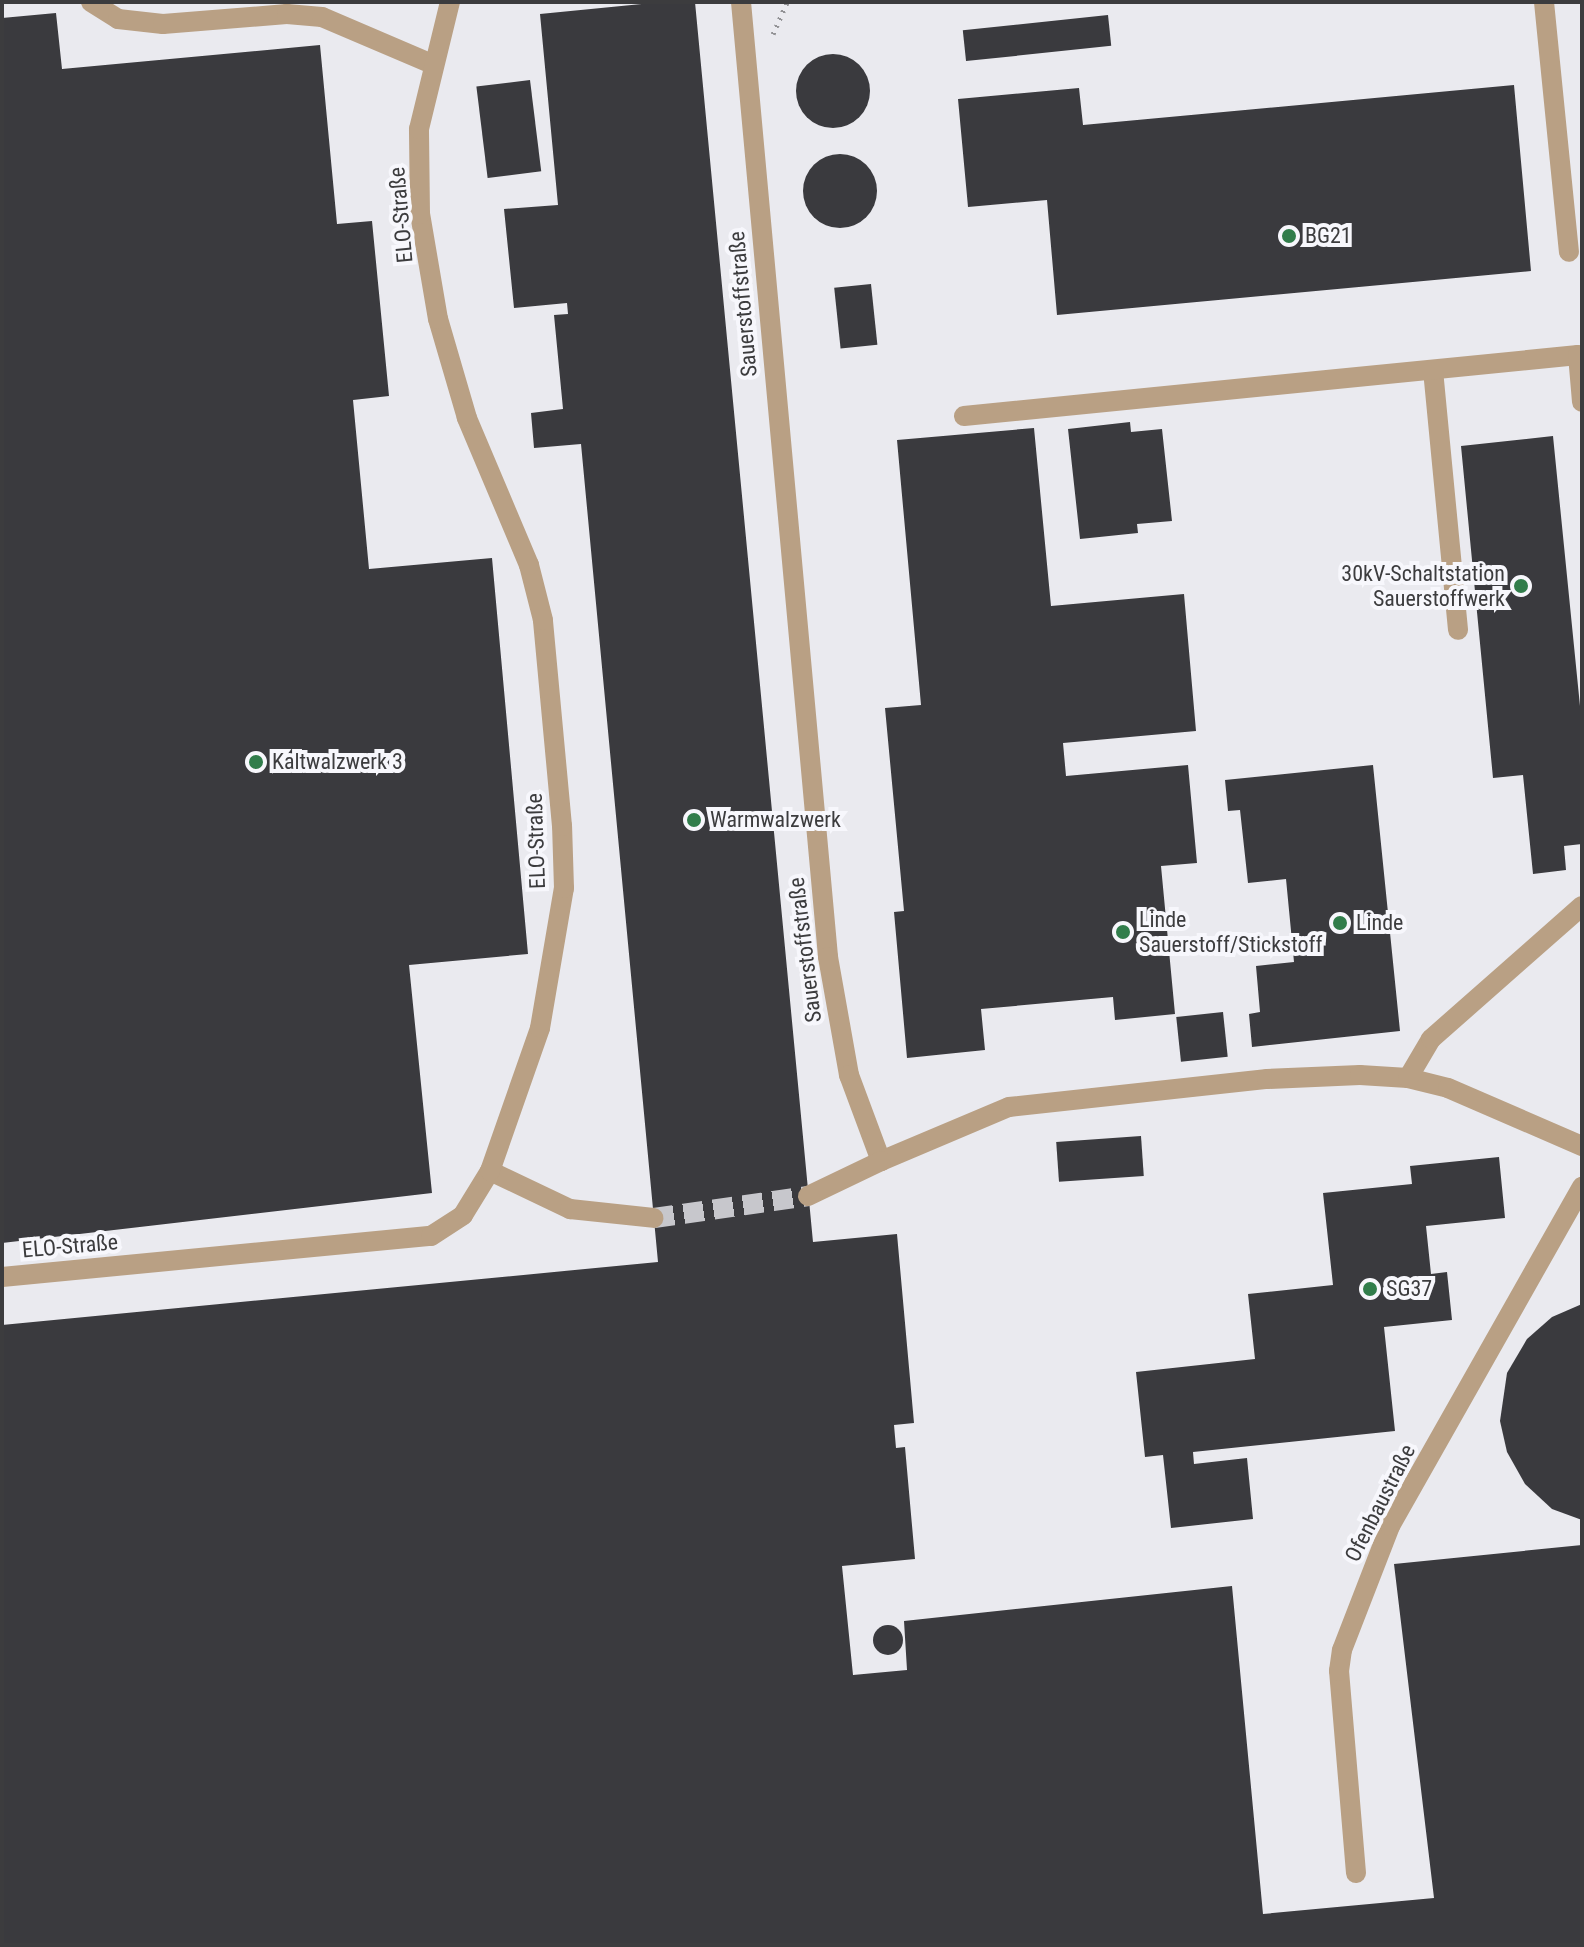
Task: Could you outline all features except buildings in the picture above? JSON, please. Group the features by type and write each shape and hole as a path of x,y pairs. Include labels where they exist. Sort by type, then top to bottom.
{"street":[{"path":"91,2 118,19 163,24 287,14 322,17 432,64"},
{"name":"ELO-Straße","path":"2,1277 431,1236 463,1215 490,1171 540,1028 564,888 562,826 543,620 529,565 467,418 438,319 423,229 419,129 432,64 450,2"},
{"name":"Sauerstoffstraße","path":"741,2 828,957 849,1075 881,1161"},
{"path":"1544,2 1569,252"},
{"path":"964,416 1578,355 1582,402"},
{"path":"1433,370 1458,630"},
{"path":"1408,1078 1431,1039 1582,906"},
{"path":"808,1196 984,1114 1024,1105 1267,1079 1408,1078 1488,1101 1582,1146"},
{"path":"490,1171 570,1209 654,1218"},
{"name":"Ofenbaustraße","path":"1356,1873 1339,1671 1342,1650 1390,1526 1582,1187"}],"tunnel":[{"path":"654,1218 808,1196"}],"place":[{"name":"BG21","path":"1289,236"},
{"name":"30kV-Schaltstation Sauerstoffwerk","path":"1521,586"},
{"name":"Kaltwalzwerk 3","path":"256,762"},
{"name":"Warmwalzwerk","path":"694,820"},
{"name":"Linde","path":"1340,923"},
{"name":"Linde Sauerstoff/Stickstoff","path":"1123,932"},
{"name":"SG37","path":"1370,1289"}]}
